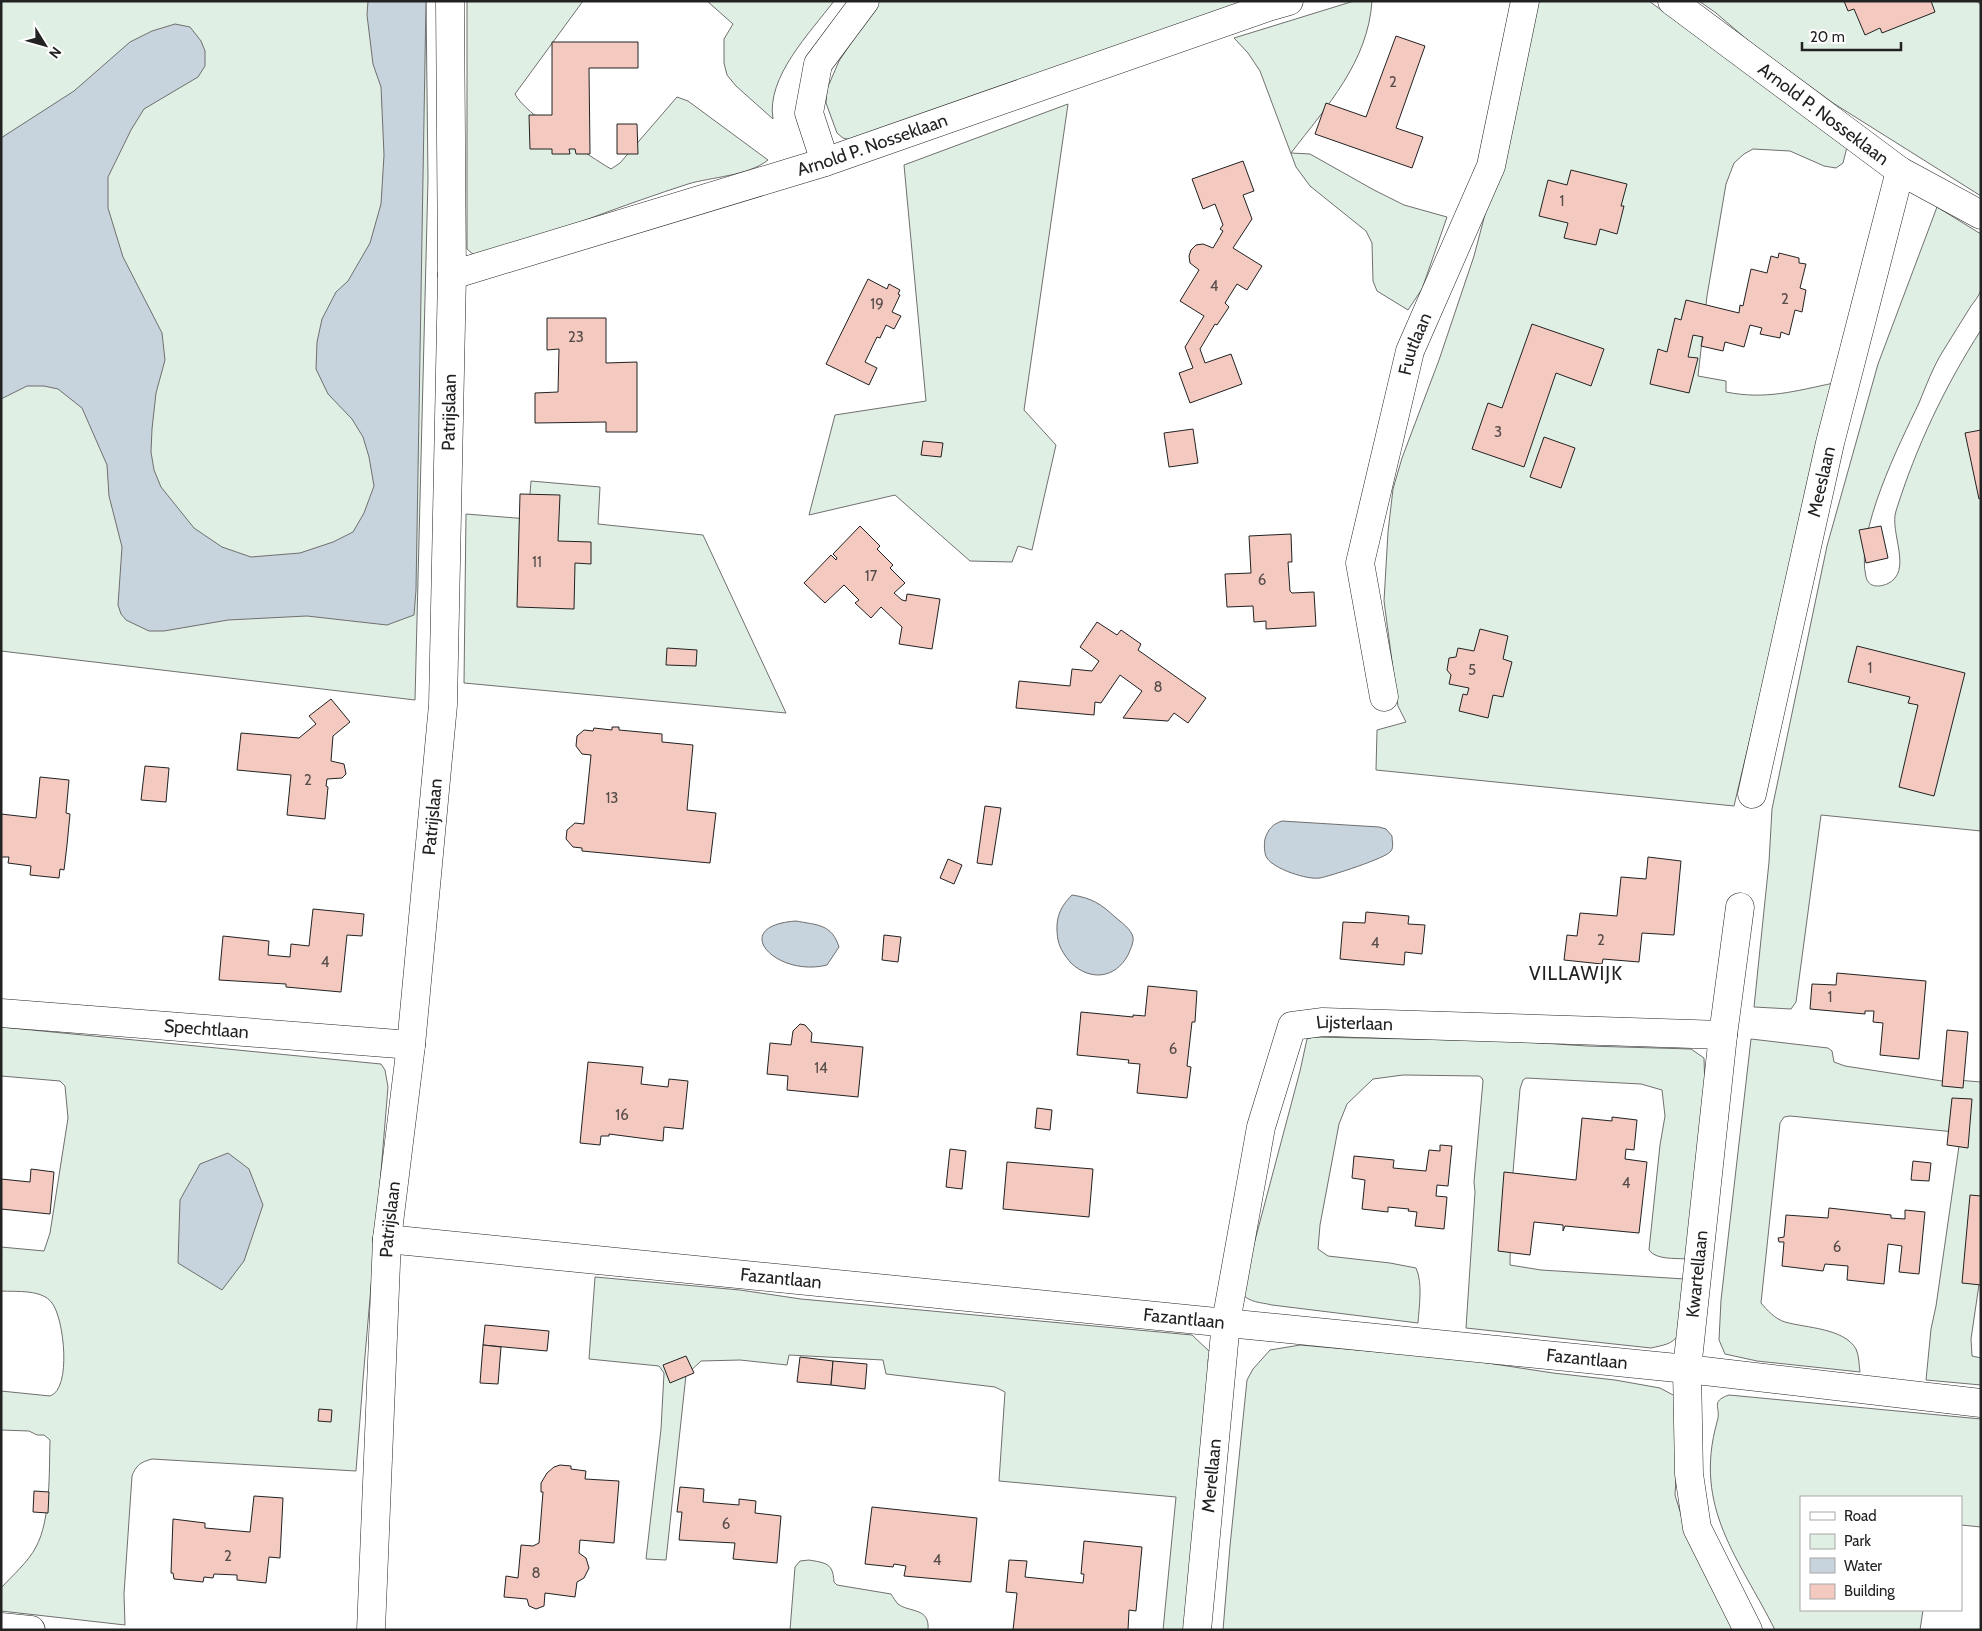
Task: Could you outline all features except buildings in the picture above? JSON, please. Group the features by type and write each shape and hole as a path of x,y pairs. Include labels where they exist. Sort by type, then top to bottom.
{"street":[{"name":"Patrijslaan","path":"371,1630 387,1239 411,1045 443,705 452,275 450,1"},
{"path":"825,162 809,113 818,64 865,1"},
{"name":"Arnold P. Nosseklaan","path":"452,275 825,162 1289,1"},
{"name":"Fuutlaan","path":"1384,697 1360,563 1410,351 1491,166 1525,1"},
{"name":"Arnold P. Nosseklaan","path":"1672,1 1900,171 1981,216"},
{"name":"Meeslaan","path":"1752,794 1830,443 1900,171"},
{"name":"Kwartellaan","path":"1740,907 1723,1035 1687,1369 1688,1474 1697,1528 1748,1630"},
{"name":"Spechtlaan","path":"1,1013 411,1045"},
{"name":"Lijsterlaan","path":"1226,1322 1261,1127 1292,1026 1323,1022 1723,1035"},
{"name":"Fazantlaan","path":"387,1239 1687,1369 1981,1403"},
{"name":"Merellaan","path":"1197,1630 1226,1322"},
{"path":"1,1627 31,1630"}],"green space":[{"path":"1,1 426,1 428,179 415,700 1,651"},
{"path":"467,1 583,1 515,94 544,123 611,169 620,163 677,97 688,101 768,160 750,170 688,184 504,250 475,256 467,249"},
{"path":"707,1 834,1 802,41 783,72 776,87 773,119 736,86 727,75 724,63 724,39 733,24"},
{"path":"879,1 1257,1 867,144 843,138 837,133 826,103 827,89 839,61"},
{"path":"1354,1 1372,1 1369,23 1363,44 1344,82 1291,153 1310,154 1404,205 1447,217 1422,289 1408,310 1377,291 1373,281 1372,243 1366,231 1310,186 1296,167 1260,71 1248,53 1234,38"},
{"path":"1538,1 1649,1 1847,147 1843,163 1836,168 1824,166 1790,151 1753,149 1734,163 1726,184 1707,296 1698,376 1726,381 1726,392 1754,395 1780,394 1834,383 1734,806 1376,770 1377,730 1406,722 1398,706 1384,601 1388,532 1393,489 1402,458 1439,360 1474,256 1526,59"},
{"path":"1699,1 1976,1 1981,5 1981,196 1833,103 1751,43"},
{"path":"1068,104 1024,410 1056,445 1032,550 1018,546 1012,562 970,561 895,495 809,515 835,415 926,401 904,165"},
{"path":"1937,207 1981,234 1981,290 1936,363 1901,442 1873,513 1864,558 1867,581 1872,585 1884,585 1895,578 1899,570 1900,561 1895,520 1904,487 1932,418 1955,373 1981,330 1981,831 1821,815 1796,1002 1791,1009 1754,1007 1769,862 1772,809 1827,546 1878,364"},
{"path":"531,481 600,487 598,524 703,535 786,713 464,683 466,514 528,519"},
{"path":"1,1027 381,1064 385,1070 388,1087 356,1471 152,1459 142,1463 135,1469 132,1476 124,1594 125,1625 1,1611 1,1588 29,1558 41,1536 47,1509 50,1440 44,1435 37,1435 29,1431 1,1430 1,1391 50,1396 57,1391 61,1381 64,1352 60,1323 52,1303 48,1299 36,1293 1,1291 1,1247 44,1251 50,1233 68,1118 65,1086 60,1081 1,1076"},
{"path":"1313,1037 1510,1041 1587,1046 1691,1049 1704,1058 1705,1089 1687,1259 1661,1257 1649,1250 1660,1145 1665,1116 1662,1090 1641,1084 1526,1078 1523,1080 1520,1089 1511,1196 1510,1265 1541,1270 1685,1279 1679,1334 1676,1338 1667,1344 1651,1348 1466,1328 1475,1192 1474,1182 1483,1081 1479,1076 1403,1075 1373,1079 1347,1104 1339,1124 1320,1225 1318,1249 1328,1256 1416,1268 1420,1288 1418,1323 1272,1305 1255,1302 1244,1296 1241,1293 1307,1039"},
{"path":"1751,1039 1828,1048 1832,1051 1834,1062 1845,1066 1942,1081 1981,1082 1981,1271 1971,1339 1972,1356 1981,1358 1981,1385 1926,1380 1931,1329 1960,1139 1955,1132 1790,1116 1784,1117 1780,1123 1761,1303 1781,1321 1824,1330 1843,1337 1856,1349 1860,1372 1757,1361 1725,1354 1719,1340 1721,1300"},
{"path":"595,1277 740,1290 801,1299 1192,1335 1210,1352 1208,1360 1211,1387 1191,1630 1163,1630 1176,1497 999,1481 1005,1392 995,1387 886,1374 883,1360 789,1355 787,1365 740,1360 701,1361 686,1375 666,1560 646,1559 661,1429 664,1373 659,1366 589,1359"},
{"path":"1300,1345 1461,1359 1615,1380 1660,1388 1675,1396 1680,1410 1675,1495 1686,1531 1736,1630 1223,1630 1247,1380 1253,1369 1270,1350"},
{"path":"1729,1395 1981,1419 1981,1527 1962,1525 1962,1496 1800,1496 1800,1611 1923,1611 1920,1630 1775,1630 1734,1555 1715,1507 1711,1481 1711,1453 1718,1417 1717,1405 1719,1400"},
{"path":"800,1561 820,1562 830,1567 834,1582 837,1585 891,1594 898,1604 923,1614 928,1623 928,1630 790,1630 795,1567"}],"water":[{"path":"368,1 426,1 416,590 414,615 387,625 307,616 228,620 164,631 149,631 126,620 121,614 118,605 122,547 109,496 107,465 82,408 58,389 44,386 27,386 1,399 1,138 74,91 130,42 152,31 175,24 190,27 201,41 205,51 205,66 198,77 144,109 131,130 108,177 108,208 123,257 162,333 165,360 156,393 152,429 151,452 154,470 161,487 194,528 222,547 251,557 300,553 333,542 353,532 364,513 374,486 363,437 352,419 328,394 316,369 317,342 322,319 336,292 348,281 370,243 381,204 384,155 381,87 373,64 367,15"},
{"path":"1282,821 1379,827 1386,829 1392,836 1392,848 1391,851 1380,858 1335,874 1320,878 1307,877 1283,870 1271,862 1265,854 1265,841 1269,830 1273,825"},
{"path":"1072,895 1101,905 1132,934 1133,942 1128,955 1123,963 1109,973 1094,975 1078,969 1061,949 1058,940 1057,921 1063,905"},
{"path":"796,921 823,927 836,939 839,947 827,965 808,967 791,964 777,958 766,950 762,941 765,932 775,925"},
{"path":"228,1153 249,1169 263,1205 244,1261 222,1290 178,1263 180,1200 200,1164"}],"district":[{"name":"VILLAWIJK","path":"1576,973"}]}
